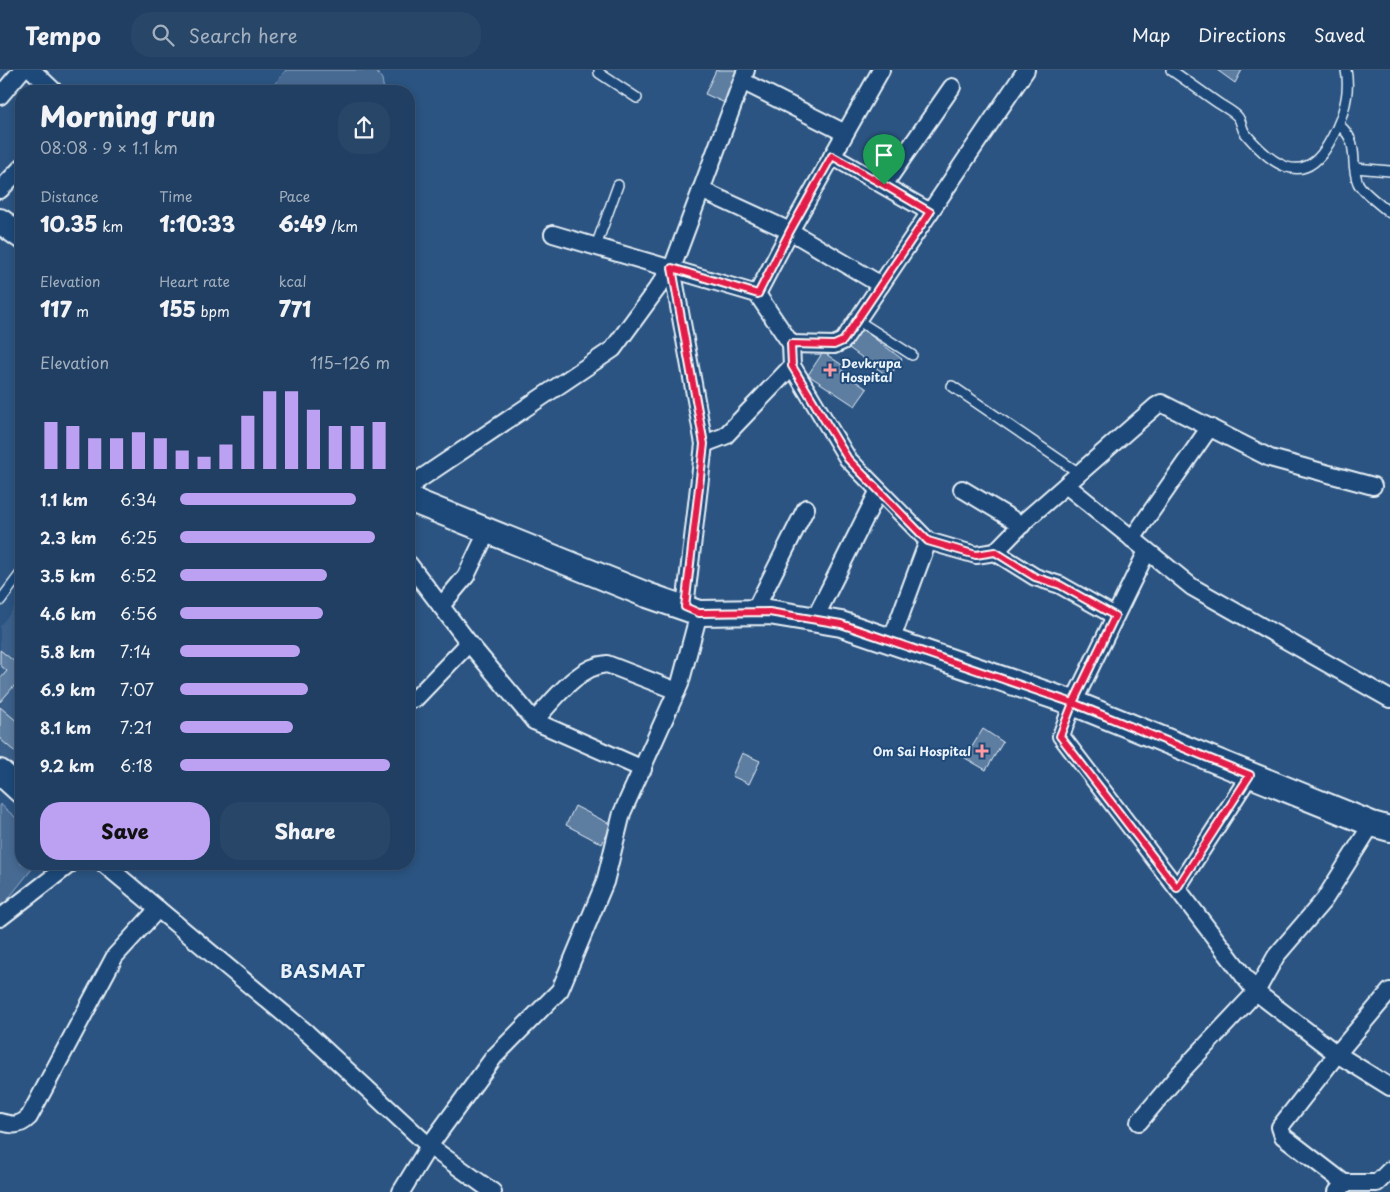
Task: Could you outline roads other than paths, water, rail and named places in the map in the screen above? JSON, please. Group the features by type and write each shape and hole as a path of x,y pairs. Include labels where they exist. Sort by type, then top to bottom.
{"main road":[{"path":"0,221 15,232"},
{"path":"415,501 647,594 692,610 769,612 841,624 1073,703 1381,827"},
{"path":"0,772 15,786"},
{"path":"0,790 15,803"}],"street":[{"path":"0,96 22,70"},
{"path":"32,70 48,85"},
{"path":"758,294 790,231 881,70"},
{"path":"791,344 839,344 843,341 1026,70"},
{"path":"415,483 613,349 672,268 744,75 845,133"},
{"path":"884,185 952,87"},
{"path":"832,156 930,212"},
{"path":"0,190 15,174"},
{"path":"701,190 790,231 881,285"},
{"path":"553,234 758,294 791,344 792,366 848,459 878,492 928,541 976,555 995,552 1079,473 1161,403 1270,458 1373,486"},
{"path":"401,1192 429,1146 494,1057 560,990 605,882 622,813 677,691 692,610 704,444 672,268"},
{"path":"704,444 725,436 792,366"},
{"path":"1132,539 1210,428"},
{"path":"1066,485 1192,587 1390,699"},
{"path":"962,489 1022,525"},
{"path":"814,620 878,492"},
{"path":"754,612 806,508"},
{"path":"441,606 466,576 488,530"},
{"path":"891,641 928,541"},
{"path":"1147,551 1073,703 1060,736 1256,992 1336,1054 1390,1087"},
{"path":"995,552 1035,577 1060,585 1115,616"},
{"path":"415,572 469,642 534,721 643,769"},
{"path":"415,698 469,642"},
{"path":"534,721 581,673 596,665 607,664 677,691"},
{"path":"1177,888 1250,775"},
{"path":"1139,1122 1181,1072 1256,992 1276,956 1324,900 1381,827"},
{"path":"0,918 62,870"},
{"path":"111,870 307,1033 429,1146 493,1192"},
{"path":"0,1122 15,1125 23,1123 29,1117 115,956 158,909"},
{"path":"1390,991 1336,1054 1280,1127 1283,1136 1340,1188 1384,1187 1390,1170"}],"lane":[{"path":"599,70 599,73 637,98"},
{"path":"1171,70 1239,117 1244,132 1279,165 1289,169 1300,168 1315,160 1328,146 1339,125 1345,102 1346,70"},
{"path":"1339,125 1348,132 1353,146 1358,185 1390,213"},
{"path":"1355,168 1390,171"},
{"path":"596,246 618,185"},
{"path":"857,320 912,355"},
{"path":"952,386 1079,473"},
{"path":"0,602 15,581"}],"place":[{"name":"Devkrupa Hospital","path":"830,370"},
{"name":"Om Sai Hospital","path":"982,751"}],"district":[{"name":"BASMAT","path":"323,970"}]}
